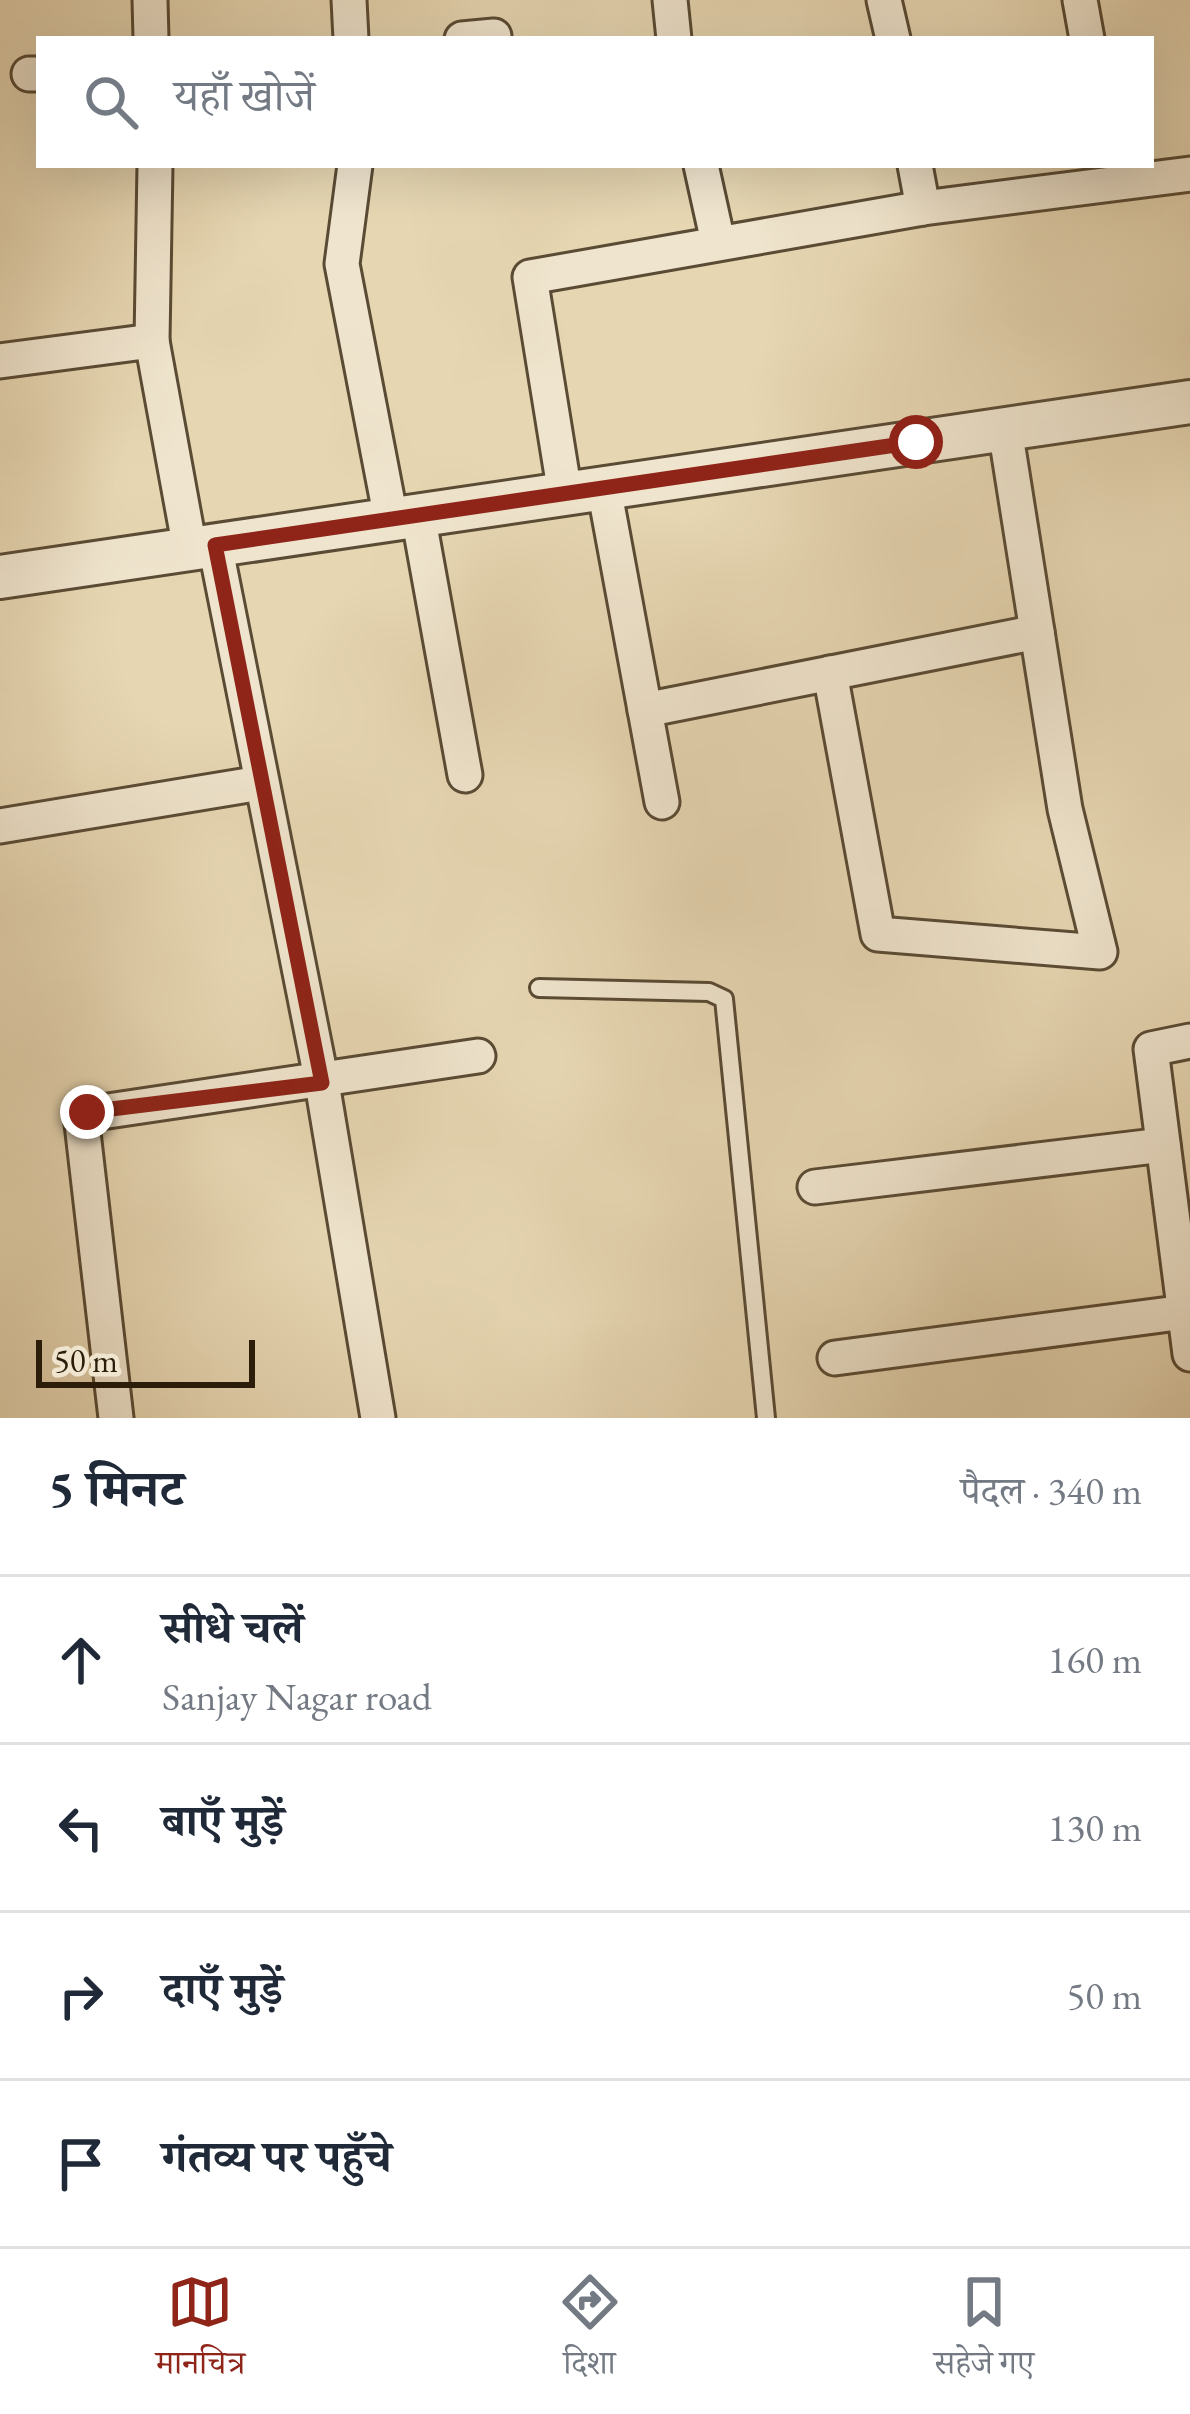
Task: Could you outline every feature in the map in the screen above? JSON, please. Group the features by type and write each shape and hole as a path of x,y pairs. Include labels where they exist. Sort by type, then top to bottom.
{"street":[{"path":"150,0 152,36"},
{"path":"349,0 351,36"},
{"path":"670,0 674,36"},
{"path":"884,0 892,36"},
{"path":"1080,0 1086,36"},
{"path":"155,168 152,340 260,782 322,1083 378,1418"},
{"path":"355,168 343,264 465,775"},
{"path":"702,168 718,242"},
{"path":"915,168 922,208"},
{"path":"662,802 645,710 530,277 1110,174 1190,174"},
{"path":"0,361 152,340"},
{"path":"0,577 1190,402"},
{"path":"830,674 878,934 1100,952 1065,808 1005,429"},
{"path":"645,710 1037,632"},
{"path":"0,826 260,782"},
{"path":"1190,1041 1150,1048 1190,1354"},
{"path":"116,1418 81,1115 322,1083 478,1056"},
{"path":"815,1187 1163,1145"},
{"path":"835,1358 1185,1312"}],"lane":[{"path":"539,988 710,992 724,1000 766,1418"}],"route":[{"path":"87,1112 322,1083 215,545 916,442"}]}
